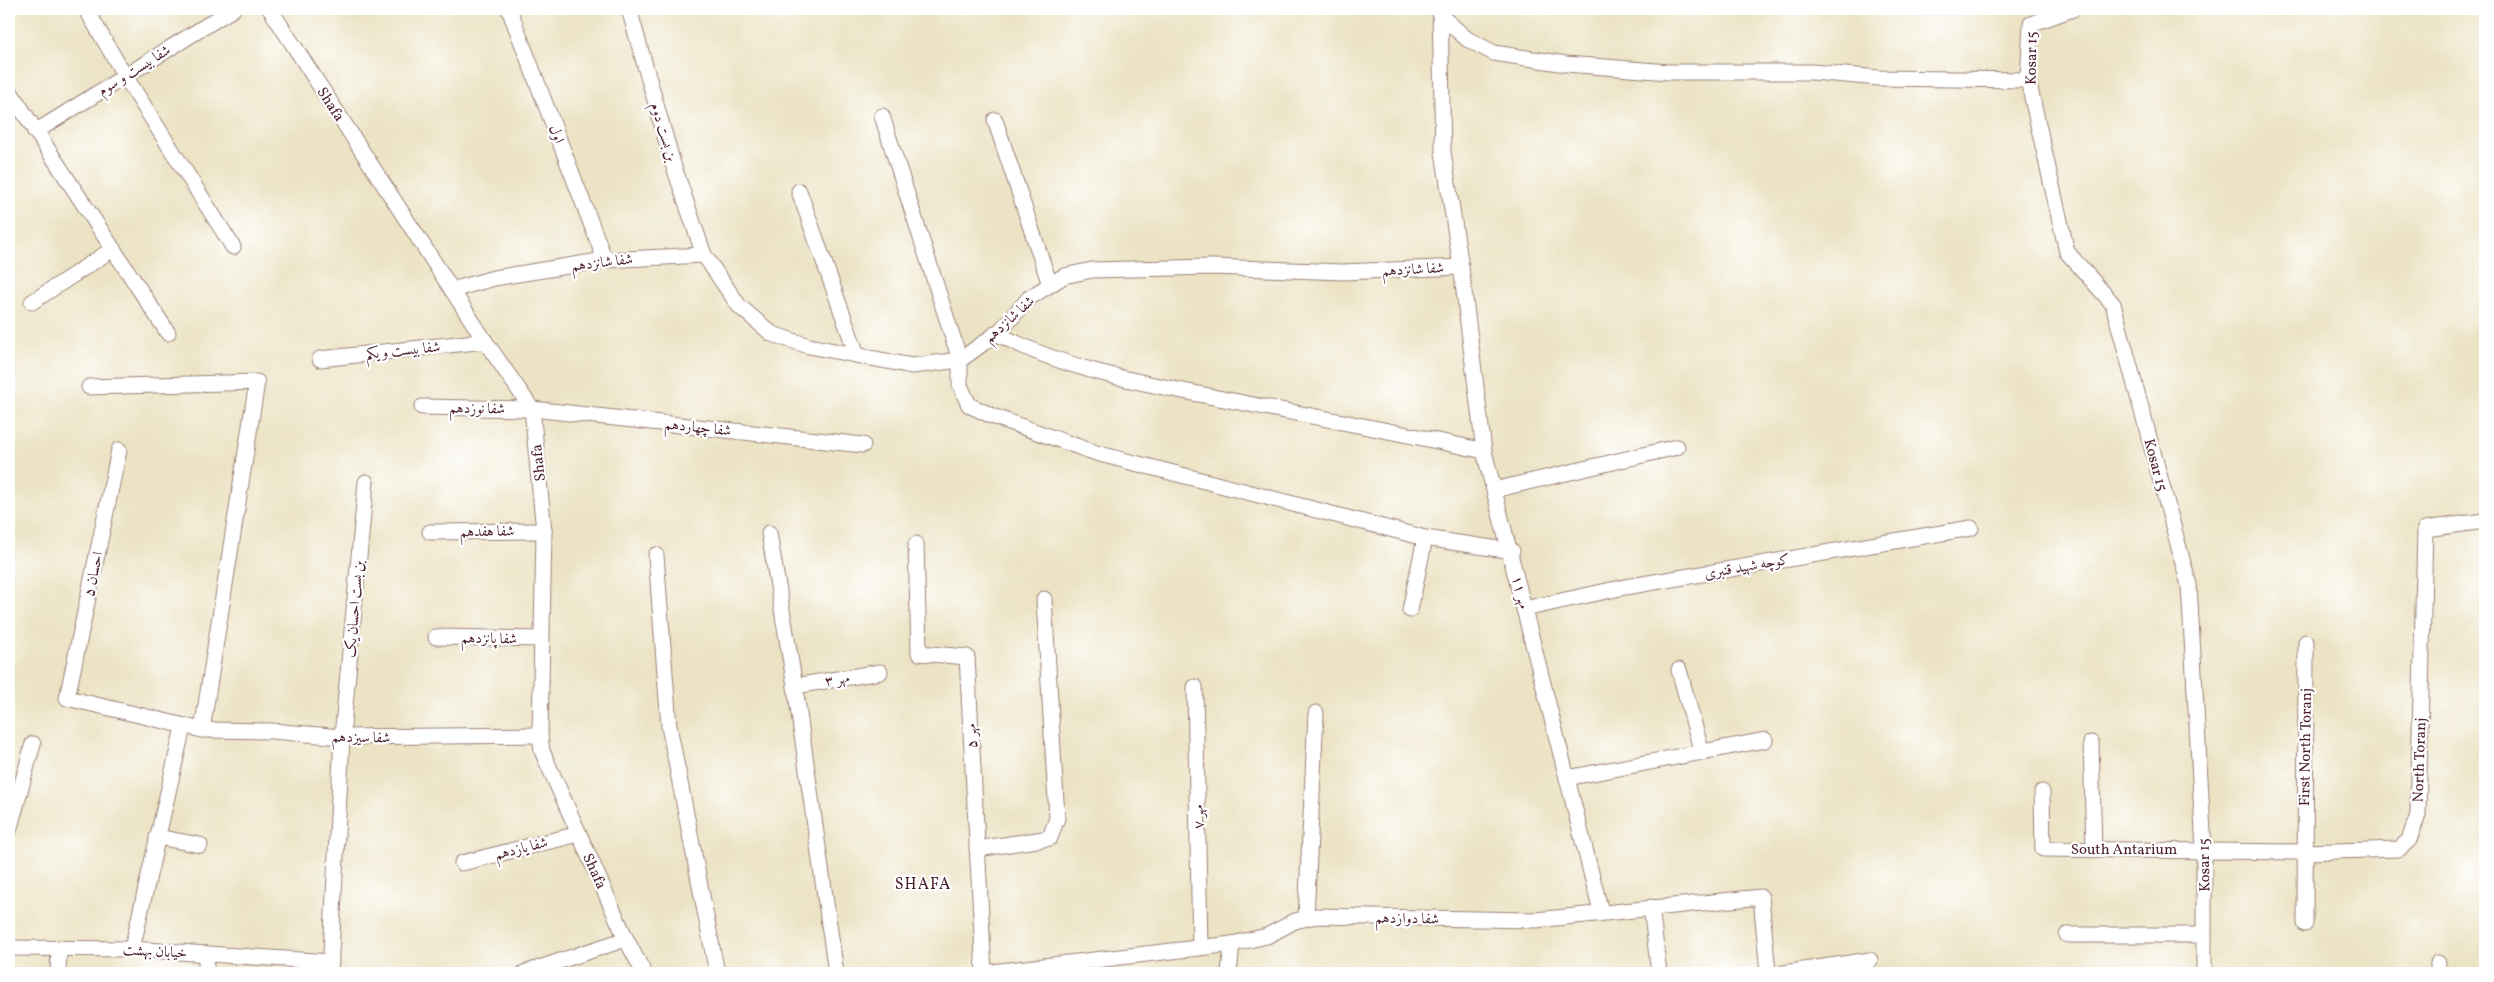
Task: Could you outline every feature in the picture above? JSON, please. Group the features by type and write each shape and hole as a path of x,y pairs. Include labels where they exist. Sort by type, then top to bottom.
{"street":[{"path":"86,9 125,76 233,247"},
{"name":"شفا بیست و سوم","path":"35,132 233,9"},
{"name":"Shafa","path":"270,9 485,342 532,409 544,531 540,735 542,751 626,939 644,973"},
{"name":"اول","path":"509,9 605,260"},
{"name":"بن بست دوم","path":"628,9 674,164 704,255"},
{"name":"Kosar 15","path":"2073,9 2031,24 2028,80 2067,252 2113,304 2189,586 2204,850 2204,973"},
{"path":"1441,12 1467,38 1494,53 1566,64 1669,72 1812,72 1879,78 2028,80"},
{"name":"مهر ۱۱","path":"1441,12 1443,152 1461,267 1484,450 1512,552 1524,609 1601,912"},
{"path":"9,90 168,333"},
{"path":"882,116 960,360 960,385 968,405 992,416 1096,453 1425,538 1512,552"},
{"path":"995,120 1050,285"},
{"path":"798,191 857,355"},
{"path":"32,302 113,249"},
{"name":"شفا شانزدهم","path":"452,290 494,278 605,260 704,255 739,306 772,334 809,346 912,366 960,360 996,333 1029,298 1064,276 1092,270 1213,266 1343,272 1461,267"},
{"path":"996,333 1026,349 1101,375 1357,423 1484,450"},
{"name":"شفا بیست و یکم","path":"320,359 485,342"},
{"path":"89,387 257,382 202,730"},
{"name":"شفا نوزدهم","path":"422,407 532,409"},
{"name":"شفا چهاردهم","path":"532,409 863,445"},
{"path":"1494,490 1677,447"},
{"name":"احسان ۵","path":"67,698 118,450"},
{"name":"بن بست احسان یک","path":"330,968 342,737 366,482"},
{"name":"North Toranj","path":"2204,850 2391,851 2399,849 2409,840 2418,815 2425,529 2485,521"},
{"name":"کوچه شهید قنبری","path":"1524,609 1625,587 1971,528"},
{"name":"شفا هفدهم","path":"430,532 544,531"},
{"path":"769,533 795,686 836,973"},
{"path":"1410,610 1425,538"},
{"name":"مهر ۵","path":"916,544 919,653 967,656 983,973"},
{"path":"656,556 669,726 717,973"},
{"path":"977,848 1050,838 1057,818 1044,599"},
{"name":"شفا پانزدهم","path":"436,637 542,638"},
{"name":"First North Toranj","path":"2304,924 2306,642"},
{"path":"1680,670 1702,753"},
{"name":"مهر ۳","path":"795,686 880,672"},
{"name":"مهر ۷","path":"1195,687 1200,948"},
{"name":"شفا سیزدهم","path":"67,698 182,727 202,730 272,731 342,737 540,735"},
{"path":"1306,917 1316,713"},
{"path":"132,949 182,727"},
{"path":"1567,778 1765,740"},
{"path":"2091,742 2094,849"},
{"path":"9,831 33,744"},
{"name":"South Antarium","path":"2042,792 2043,849 2204,850"},
{"name":"شفا یازدهم","path":"462,863 579,834"},
{"path":"157,837 200,845"},
{"name":"شفا دوازدهم","path":"983,973 1035,970 1232,944 1267,936 1306,917 1518,920 1761,897 1768,973"},
{"path":"1651,907 1659,973"},
{"path":"2067,936 2204,935"},
{"path":"524,973 626,939"},
{"path":"1229,973 1232,944"},
{"name":"خیابان بهشت","path":"9,948 132,949 206,954 330,968"},
{"path":"58,973 59,948"},
{"path":"206,954 206,973"},
{"path":"1784,973 1870,960"}],"district":[{"name":"SHAFA","path":"923,883"}]}
